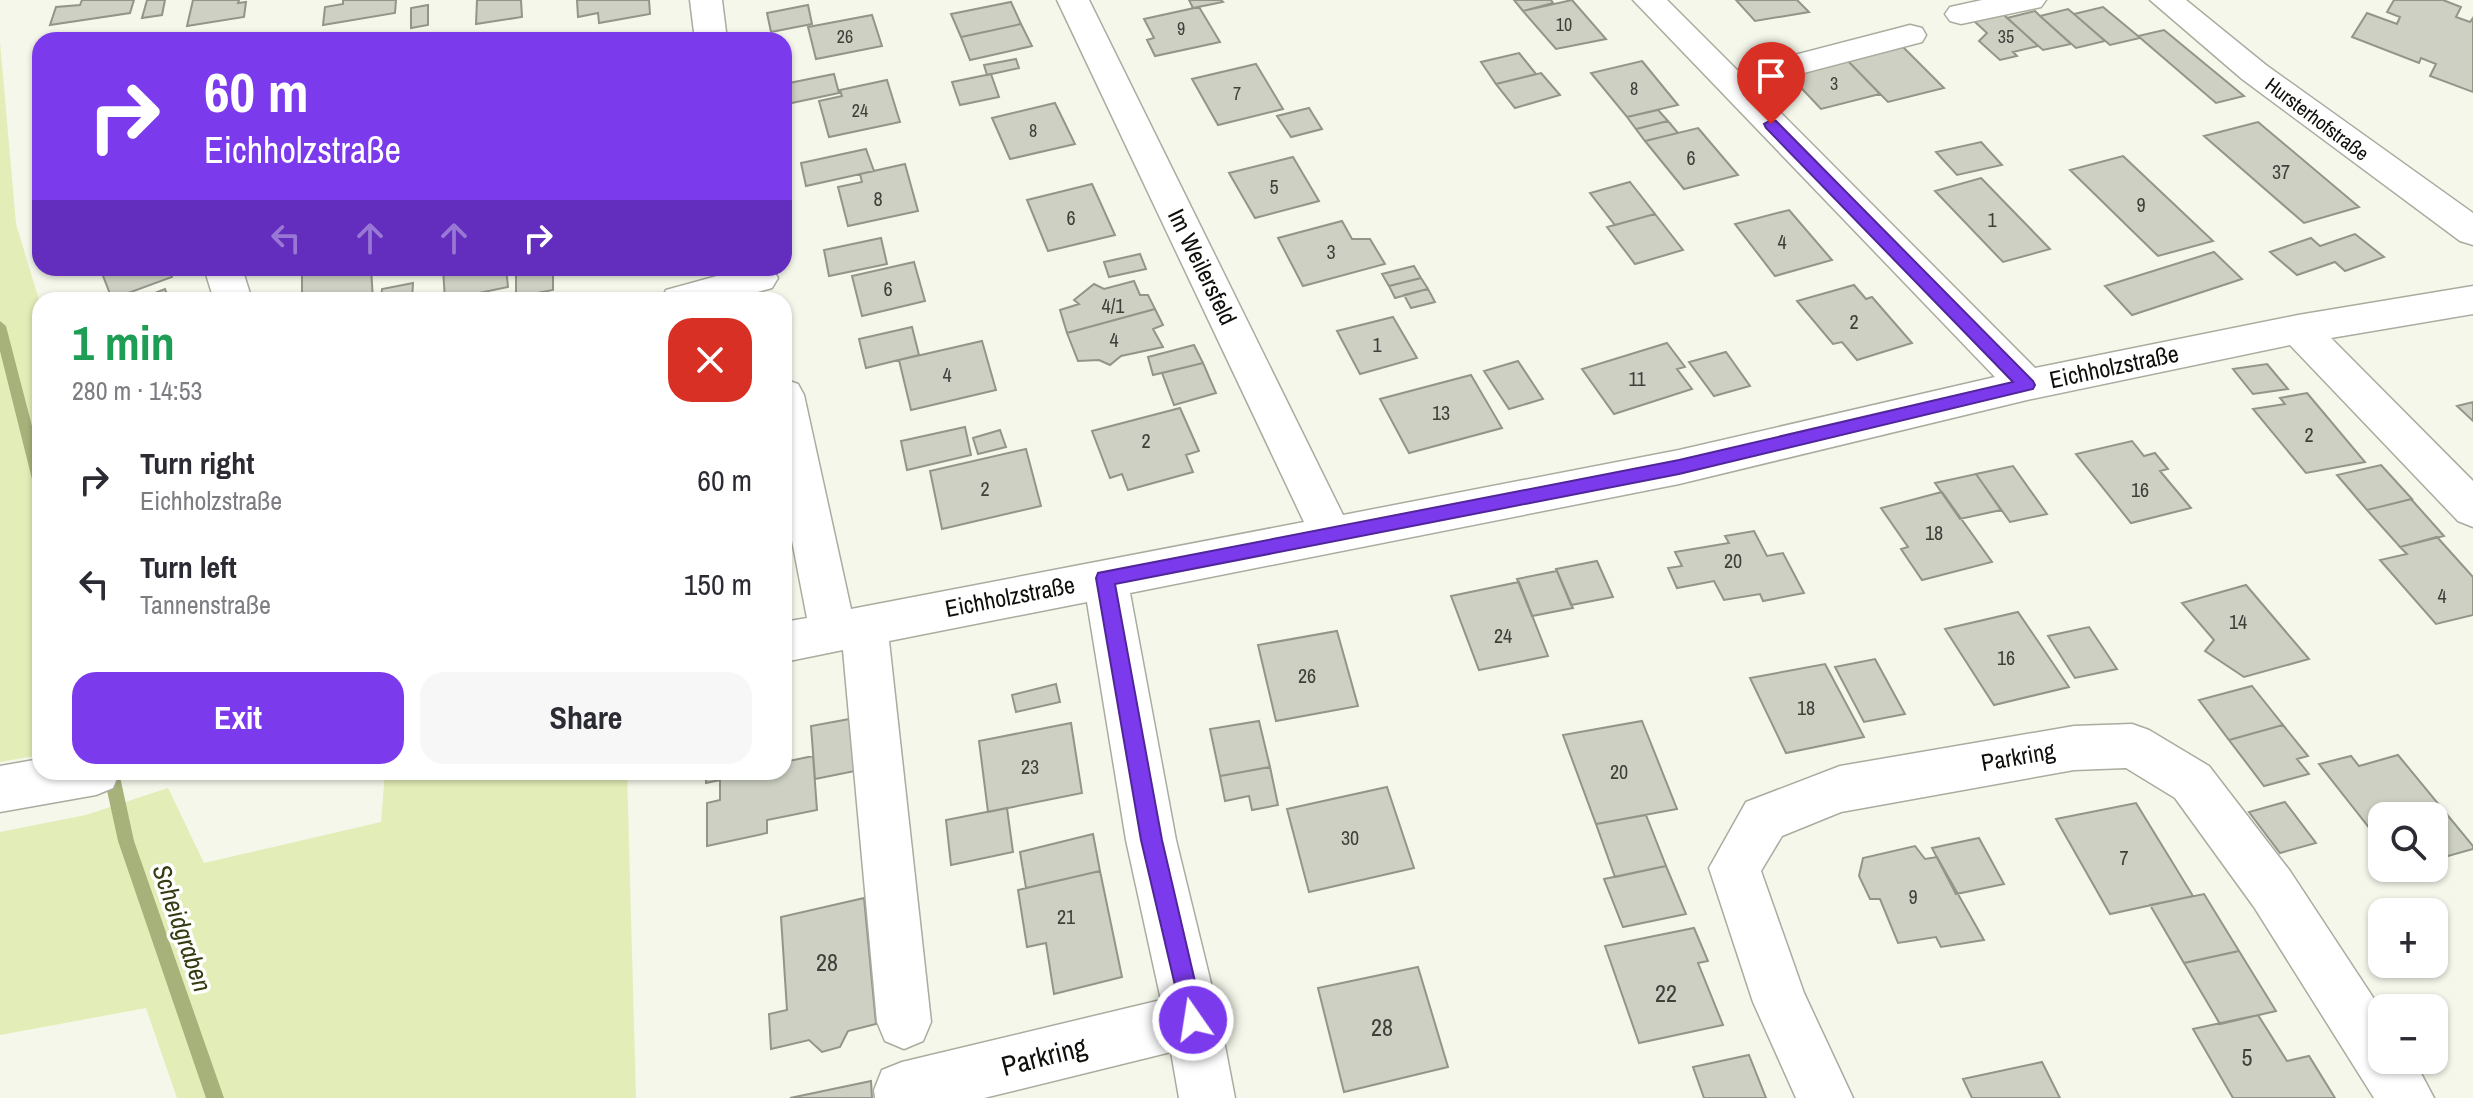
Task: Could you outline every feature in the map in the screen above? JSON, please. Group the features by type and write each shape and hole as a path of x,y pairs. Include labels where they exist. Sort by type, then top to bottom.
{"street":[{"path":"706,0 710,32"},
{"name":"Im Weilersfeld","path":"1073,0 1331,534"},
{"path":"1649,0 2027,385"},
{"path":"1961,14 2030,0"},
{"name":"Hursterhofstraße","path":"2166,0 2254,72 2473,232"},
{"path":"1730,82 1910,35"},
{"path":"716,292 760,282"},
{"name":"Eichholzstraße","path":"792,640 1679,467 2027,385 2298,329 2473,300"},
{"path":"2298,329 2473,509"},
{"path":"792,424 849,629 904,1022"},
{"path":"1105,578 1151,840 1193,1020 1207,1098"},
{"name":"Parkring","path":"1825,1098 1780,1002 1735,868 1764,819 1840,789 2074,748 2132,746 2192,782 2272,889 2406,1098"},
{"path":"0,789 49,780"},
{"name":"Parkring","path":"903,1098 902,1090 1193,1020"}],"green space":[{"path":"0,42 16,224 37,292 32,292 32,756 0,762"},
{"path":"384,780 627,780 636,1098 177,1098 146,1008 0,1035 0,832 86,815 168,788 204,863 381,822"}],"building":[{"path":"82,0 134,0 130,13 50,25 56,7 80,5"},
{"path":"147,0 165,0 162,15 142,18"},
{"path":"193,0 246,2 244,17 187,26"},
{"path":"343,0 396,0 395,13 323,25 325,7 343,4"},
{"path":"477,0 521,0 522,17 476,24"},
{"path":"577,0 649,0 650,14 599,23 598,13 578,17"},
{"path":"1189,0 1221,0 1223,2 1193,8"},
{"path":"1514,0 1551,0 1553,3 1523,11"},
{"path":"1572,0 1606,39 1556,49 1523,11"},
{"path":"1736,0 1797,0 1809,12 1755,21"},
{"path":"2394,0 2443,0 2461,7 2456,17 2470,22 2473,18 2473,92 2430,76 2436,64 2421,58 2419,63 2352,37 2367,13 2397,24 2400,17 2387,12"},
{"path":"1011,2 1021,24 961,37 951,14"},
{"path":"428,5 428,25 411,28 411,8"},
{"path":"808,5 812,24 771,32 767,13"},
{"path":"1199,7 1220,42 1155,56 1147,40 1154,38 1144,19"},
{"path":"2103,7 2140,38 2110,45 2074,14"},
{"path":"2068,9 2105,41 2076,48 2040,16"},
{"path":"2035,11 2071,44 2043,50 2007,18"},
{"path":"2003,14 2038,46 2013,52 2017,56 2000,60 1979,41 1987,33 1973,20"},
{"path":"872,15 882,46 816,59 808,27"},
{"path":"1021,24 1032,46 970,60 961,37"},
{"path":"2164,30 2244,96 2216,103 2138,36"},
{"path":"1902,46 1944,88 1888,102 1847,60"},
{"path":"1519,53 1536,74 1496,84 1481,62"},
{"path":"1016,59 1019,68 987,75 984,65"},
{"path":"1847,60 1880,94 1821,109 1789,75"},
{"path":"1642,61 1678,105 1627,117 1591,73"},
{"path":"1256,64 1283,109 1218,125 1192,79"},
{"path":"1541,73 1560,95 1515,108 1496,84"},
{"path":"834,74 839,93 792,103 792,82"},
{"path":"991,74 999,97 960,105 952,82"},
{"path":"887,80 900,122 829,137 819,101 842,96 840,90"},
{"path":"1055,103 1075,144 1010,159 992,118"},
{"path":"1309,108 1322,129 1291,137 1277,116"},
{"path":"1658,110 1668,121 1636,129 1627,117"},
{"path":"1668,121 1678,133 1645,141 1636,129"},
{"path":"2258,122 2359,207 2304,223 2204,136"},
{"path":"1698,128 1738,175 1684,189 1645,141"},
{"path":"1981,142 2002,165 1957,175 1936,152"},
{"path":"866,149 874,171 806,186 801,163"},
{"path":"2123,156 2213,241 2158,256 2070,170"},
{"path":"1293,157 1319,201 1255,218 1229,173"},
{"path":"905,164 918,211 848,226 838,187 862,182 860,174"},
{"path":"1981,178 2050,249 2003,262 1935,191"},
{"path":"1630,182 1655,214 1615,225 1590,193"},
{"path":"1092,184 1115,235 1048,251 1027,200"},
{"path":"1789,210 1832,260 1775,276 1735,224"},
{"path":"1655,214 1683,250 1635,264 1607,227"},
{"path":"1342,221 1352,239 1370,239 1385,264 1303,286 1278,238"},
{"path":"2355,234 2384,257 2345,271 2335,262 2297,275 2270,252 2311,238 2320,246"},
{"path":"881,238 887,264 829,276 824,250"},
{"path":"2214,252 2242,279 2132,315 2105,286"},
{"path":"1140,254 1146,269 1109,277 1104,262"},
{"path":"914,262 925,301 862,316 852,276"},
{"path":"1414,266 1421,278 1389,286 1382,274"},
{"path":"103,276 172,277 131,292 109,292"},
{"path":"302,276 372,276 372,292 302,292"},
{"path":"444,276 507,276 508,287 484,292 444,292"},
{"path":"516,276 553,276 553,290 516,292"},
{"path":"1421,278 1428,289 1395,298 1389,286"},
{"path":"1134,281 1140,295 1148,295 1155,309 1067,333 1060,310 1079,304 1074,300 1094,284 1104,289"},
{"path":"413,283 412,292 382,292 382,289"},
{"path":"1854,285 1866,299 1872,297 1912,343 1857,360 1842,342 1833,344 1797,301"},
{"path":"1428,289 1435,302 1411,308 1404,295"},
{"path":"1155,309 1163,325 1153,329 1163,347 1121,356 1110,365 1099,360 1078,361 1067,333"},
{"path":"1393,317 1417,358 1360,374 1337,331"},
{"path":"912,327 919,355 866,368 859,339"},
{"path":"982,341 996,390 911,410 899,360"},
{"path":"1667,343 1685,367 1677,369 1692,389 1614,414 1582,369"},
{"path":"1194,345 1203,363 1153,375 1148,357"},
{"path":"1726,352 1750,386 1714,396 1689,362"},
{"path":"1518,361 1543,399 1509,409 1484,371"},
{"path":"1203,363 1216,393 1174,405 1162,373"},
{"path":"2267,364 2288,389 2253,394 2233,369"},
{"path":"1471,375 1502,428 1409,453 1380,399"},
{"path":"2307,393 2365,462 2306,473 2253,409 2285,404 2280,398"},
{"path":"2473,402 2473,421 2457,406"},
{"path":"1180,408 1199,451 1186,455 1193,472 1128,490 1122,474 1110,478 1092,431"},
{"path":"965,427 971,455 907,470 901,441"},
{"path":"1000,430 1006,447 978,454 973,438"},
{"path":"2132,441 2144,456 2155,453 2168,469 2160,471 2191,508 2131,523 2076,454"},
{"path":"1026,449 1041,506 942,529 930,471"},
{"path":"2381,465 2412,499 2367,510 2337,475"},
{"path":"2013,466 2047,514 2010,522 1976,474"},
{"path":"1976,474 2001,510 1960,519 1935,483"},
{"path":"1942,492 1992,562 1922,580 1901,549 1908,547 1881,508"},
{"path":"2411,499 2444,536 2400,547 2367,510"},
{"path":"1754,531 1767,556 1783,553 1804,593 1763,601 1760,594 1724,600 1714,581 1677,588 1668,568 1682,566 1675,552 1729,543 1725,536"},
{"path":"2437,537 2473,577 2473,615 2436,624 2380,560 2407,554 2400,547"},
{"path":"1597,561 1613,597 1571,605 1556,569"},
{"path":"1557,571 1573,608 1532,616 1517,579"},
{"path":"1519,582 1548,656 1479,670 1451,596"},
{"path":"2246,585 2309,659 2244,677 2205,651 2214,640 2182,603"},
{"path":"2018,612 2069,687 1994,705 1945,629"},
{"path":"2089,627 2117,669 2075,678 2048,636"},
{"path":"1337,631 1358,706 1276,721 1258,645"},
{"path":"1875,659 1905,714 1864,722 1835,667"},
{"path":"1825,664 1864,737 1786,753 1750,678"},
{"path":"1056,684 1060,702 1016,712 1012,695"},
{"path":"2252,686 2283,725 2229,740 2199,700"},
{"path":"855,718 860,770 815,779 811,726"},
{"path":"1259,721 1270,767 1220,776 1210,729"},
{"path":"1642,721 1677,809 1596,824 1563,735"},
{"path":"1071,723 1082,793 988,812 979,741"},
{"path":"2283,725 2308,756 2297,759 2309,774 2264,786 2229,740"},
{"path":"2398,755 2437,802 2368,802 2368,826 2319,764 2351,756 2359,766"},
{"path":"813,756 817,810 767,820 767,833 707,846 707,803 720,800 720,780 792,780 792,760"},
{"path":"1270,767 1278,805 1252,810 1249,796 1225,801 1220,776"},
{"path":"1387,787 1414,868 1309,892 1287,809"},
{"path":"2285,802 2316,843 2280,853 2249,812"},
{"path":"2136,803 2193,896 2110,914 2056,819"},
{"path":"1007,808 1013,852 951,865 946,820"},
{"path":"1646,815 1666,866 1615,877 1596,824"},
{"path":"2448,816 2473,846 2473,849 2448,856"},
{"path":"1093,834 1100,871 1026,888 1020,852"},
{"path":"1979,838 2004,884 1956,894 1932,848"},
{"path":"1915,846 1925,859 1937,857 1984,940 1941,947 1936,937 1898,943 1880,899 1870,899 1859,876 1863,858"},
{"path":"1666,866 1686,914 1623,927 1604,879"},
{"path":"1100,871 1122,977 1054,994 1046,943 1027,947 1018,890"},
{"path":"2204,894 2239,951 2184,963 2150,905"},
{"path":"864,898 876,1024 848,1031 840,1047 822,1052 809,1040 771,1049 769,1014 787,1010 781,917"},
{"path":"1694,928 1708,961 1698,963 1723,1025 1639,1043 1605,946"},
{"path":"2239,951 2276,1011 2220,1024 2184,963"},
{"path":"1418,967 1448,1067 1344,1092 1318,988"},
{"path":"2258,1015 2287,1061 2309,1056 2335,1098 2233,1098 2193,1029"},
{"path":"1749,1055 1766,1098 1704,1098 1693,1067"},
{"path":"2042,1062 2060,1098 1972,1098 1963,1079"},
{"path":"871,1081 872,1098 790,1098"}],"waterway":[{"name":"Scheidgraben","path":"0,326 32,452"},
{"name":"Scheidgraben","path":"113,780 126,841 215,1098"}],"route":[{"path":"1193,1020 1151,840 1105,578 1679,467 2027,385 1771,124"}]}
